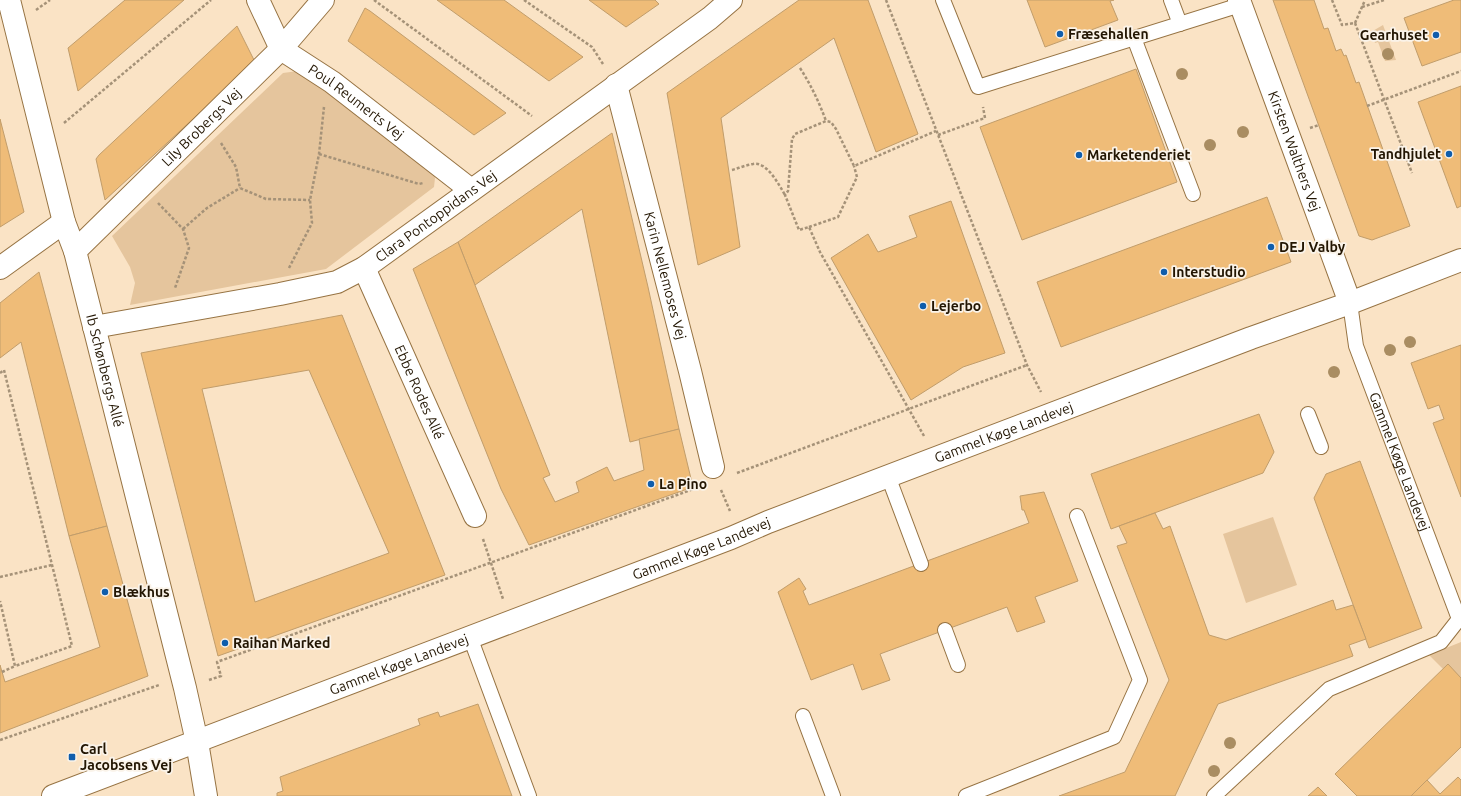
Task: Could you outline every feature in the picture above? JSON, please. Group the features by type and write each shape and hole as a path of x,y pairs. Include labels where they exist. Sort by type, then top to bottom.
{"street":[{"name":"Ib Schønbergs Allé","path":"9,0 64,222 75,251 185,688 197,742"},
{"path":"258,0 281,49"},
{"name":"Lily Brobergs Vej","path":"75,251 142,187 281,49 323,0"},
{"name":"Clara Pontoppidans Vej","path":"94,327 280,294 337,282 364,268 710,18 731,0"},
{"name":"Kirsten Walthers Vej","path":"1240,2 1350,302"},
{"name":"Poul Reumerts Vej","path":"281,49 332,82 471,190"},
{"name":"Karin Nellemoses Vej","path":"616,85 715,473"},
{"path":"0,268 64,222"},
{"name":"Gammel Køge Landevej","path":"53,796 731,538 888,476 1461,260"},
{"name":"Ebbe Rodes Allé","path":"364,268 475,516"},
{"path":"197,742 206,796"}],"lane":[{"path":"943,0 978,87 1180,24 1240,2"},
{"path":"1171,0 1180,24"},
{"path":"1134,38 1193,194"},
{"name":"Gammel Køge Landevej","path":"1214,796 1329,689 1441,642 1460,618 1356,346 1350,302"},
{"path":"1308,414 1321,447"},
{"path":"888,476 921,564"},
{"path":"966,796 1114,736 1140,680 1077,516"},
{"path":"945,630 958,665"},
{"path":"470,637 530,796"},
{"path":"803,716 833,796"}],"path":[{"path":"43,140 211,0"},
{"path":"374,0 552,132"},
{"path":"524,0 592,47 616,85"},
{"path":"886,0 1027,365 1052,414"},
{"path":"1332,0 1342,25 1355,23"},
{"path":"1365,0 1355,23 1412,173"},
{"path":"1362,7 1384,0"},
{"path":"800,68 810,82 826,121"},
{"path":"1367,106 1461,71"},
{"path":"280,294 291,263 312,222 310,200 319,154 323,109 332,82"},
{"path":"938,136 985,118 978,87"},
{"path":"208,121 236,167 240,188"},
{"path":"732,170 754,163 762,165 771,173 786,195 799,230 838,217 857,177 854,166 831,122 826,121 795,134 792,139 788,191 786,195"},
{"path":"854,166 936,132"},
{"path":"319,154 418,184 450,173"},
{"path":"142,187 183,228 189,248 175,287 173,313"},
{"path":"240,188 266,199 310,200"},
{"path":"183,228 207,208 240,188"},
{"path":"809,227 820,252 936,458"},
{"path":"0,740 160,684 164,696 220,676 217,662 491,562 715,473 908,409 1027,365"},
{"path":"0,374 4,370 72,646 2,672"},
{"path":"715,473 738,534"},
{"path":"475,516 510,622"},
{"path":"0,577 52,565"},
{"path":"0,601 15,666"}],"shaded area":[{"path":"1383,25 1396,60 1385,61 1378,42 1375,43 1371,32"},
{"path":"298,71 432,171 435,178 434,187 326,269 130,305 135,283 130,267 112,236 283,73"},
{"path":"1273,517 1297,585 1246,603 1223,534"},
{"path":"1461,642 1461,687 1429,655"}],"building":[{"path":"125,0 184,0 78,91 68,48"},
{"path":"437,0 504,0 583,57 549,81"},
{"path":"589,0 655,0 659,4 626,27"},
{"path":"799,0 868,0 918,134 876,152 834,38 721,118 740,247 698,265 667,93"},
{"name":"Fræsehallen","path":"1027,0 1114,0 1110,1 1118,20 1045,47"},
{"path":"1273,0 1314,0 1324,29 1328,28 1336,51 1341,49 1344,56 1346,55 1356,83 1359,82 1410,226 1372,240 1359,236"},
{"name":"Gearhuset","path":"1454,0 1461,0 1461,52 1422,66 1404,18"},
{"path":"365,8 506,113 474,135 348,41"},
{"path":"237,26 255,62 105,200 96,159 99,155"},
{"name":"Marketenderiet","path":"1136,69 1177,182 1022,240 980,127"},
{"name":"Tandhjulet","path":"1461,86 1461,206 1457,208 1418,102"},
{"path":"0,119 24,212 0,227"},
{"path":"612,133 679,429 630,442 582,209 475,285 458,242"},
{"name":"Interstudio","path":"1267,197 1291,262 1061,347 1037,282"},
{"name":"Lejerbo","path":"951,201 1005,353 963,367 911,400 831,258 868,234 878,252 917,237 909,216"},
{"path":"458,242 550,475 543,478 555,502 579,492 576,482 607,467 614,481 644,470 639,439 679,429 693,487 529,545 501,489 413,269"},
{"path":"39,272 107,526 69,536 21,342 0,358 0,303"},
{"path":"342,315 445,575 218,656 141,353","holes":["309,370 389,553 255,602 202,389"]},
{"path":"1461,345 1461,497 1433,423 1444,419 1439,405 1428,409 1411,363"},
{"path":"1259,414 1274,452 1263,473 1111,529 1091,474"},
{"path":"1360,461 1422,628 1369,648 1314,498 1326,474"},
{"path":"1044,492 1078,581 1035,597 1045,622 1017,632 1007,607 880,654 890,680 862,690 853,664 811,680 778,592 799,578 806,589 803,591 809,605 1029,523 1024,510 1022,510 1020,496"},
{"path":"1155,513 1163,529 1170,526 1209,635 1226,640 1333,600 1336,610 1353,605 1366,639 1349,645 1353,656 1218,704 1175,796 1059,796 1125,772 1169,680 1117,546 1127,543 1119,526"},
{"name":"Blækhus","path":"107,526 148,676 0,733 0,665 5,682 100,647 69,536"},
{"path":"1448,664 1461,678 1461,747 1411,796 1357,796 1335,774"},
{"path":"478,704 512,796 277,796 277,793 283,791 280,777 420,725 418,719 438,712 440,717"},
{"path":"1458,777 1461,780 1461,796 1411,796 1427,780 1440,794"},
{"path":"1318,787 1327,796 1308,796"}],"place":[{"name":"Fræsehallen","path":"1060,34"},
{"name":"Gearhuset","path":"1436,35"},
{"name":"Tandhjulet","path":"1449,154"},
{"name":"Marketenderiet","path":"1079,155"},
{"name":"DEJ Valby","path":"1271,247"},
{"name":"Interstudio","path":"1164,272"},
{"name":"Lejerbo","path":"923,306"},
{"name":"La Pino","path":"651,484"},
{"name":"Blækhus","path":"105,592"},
{"name":"Raihan Marked","path":"225,643"},
{"name":"Carl Jacobsens Vej","path":"72,757"}]}
